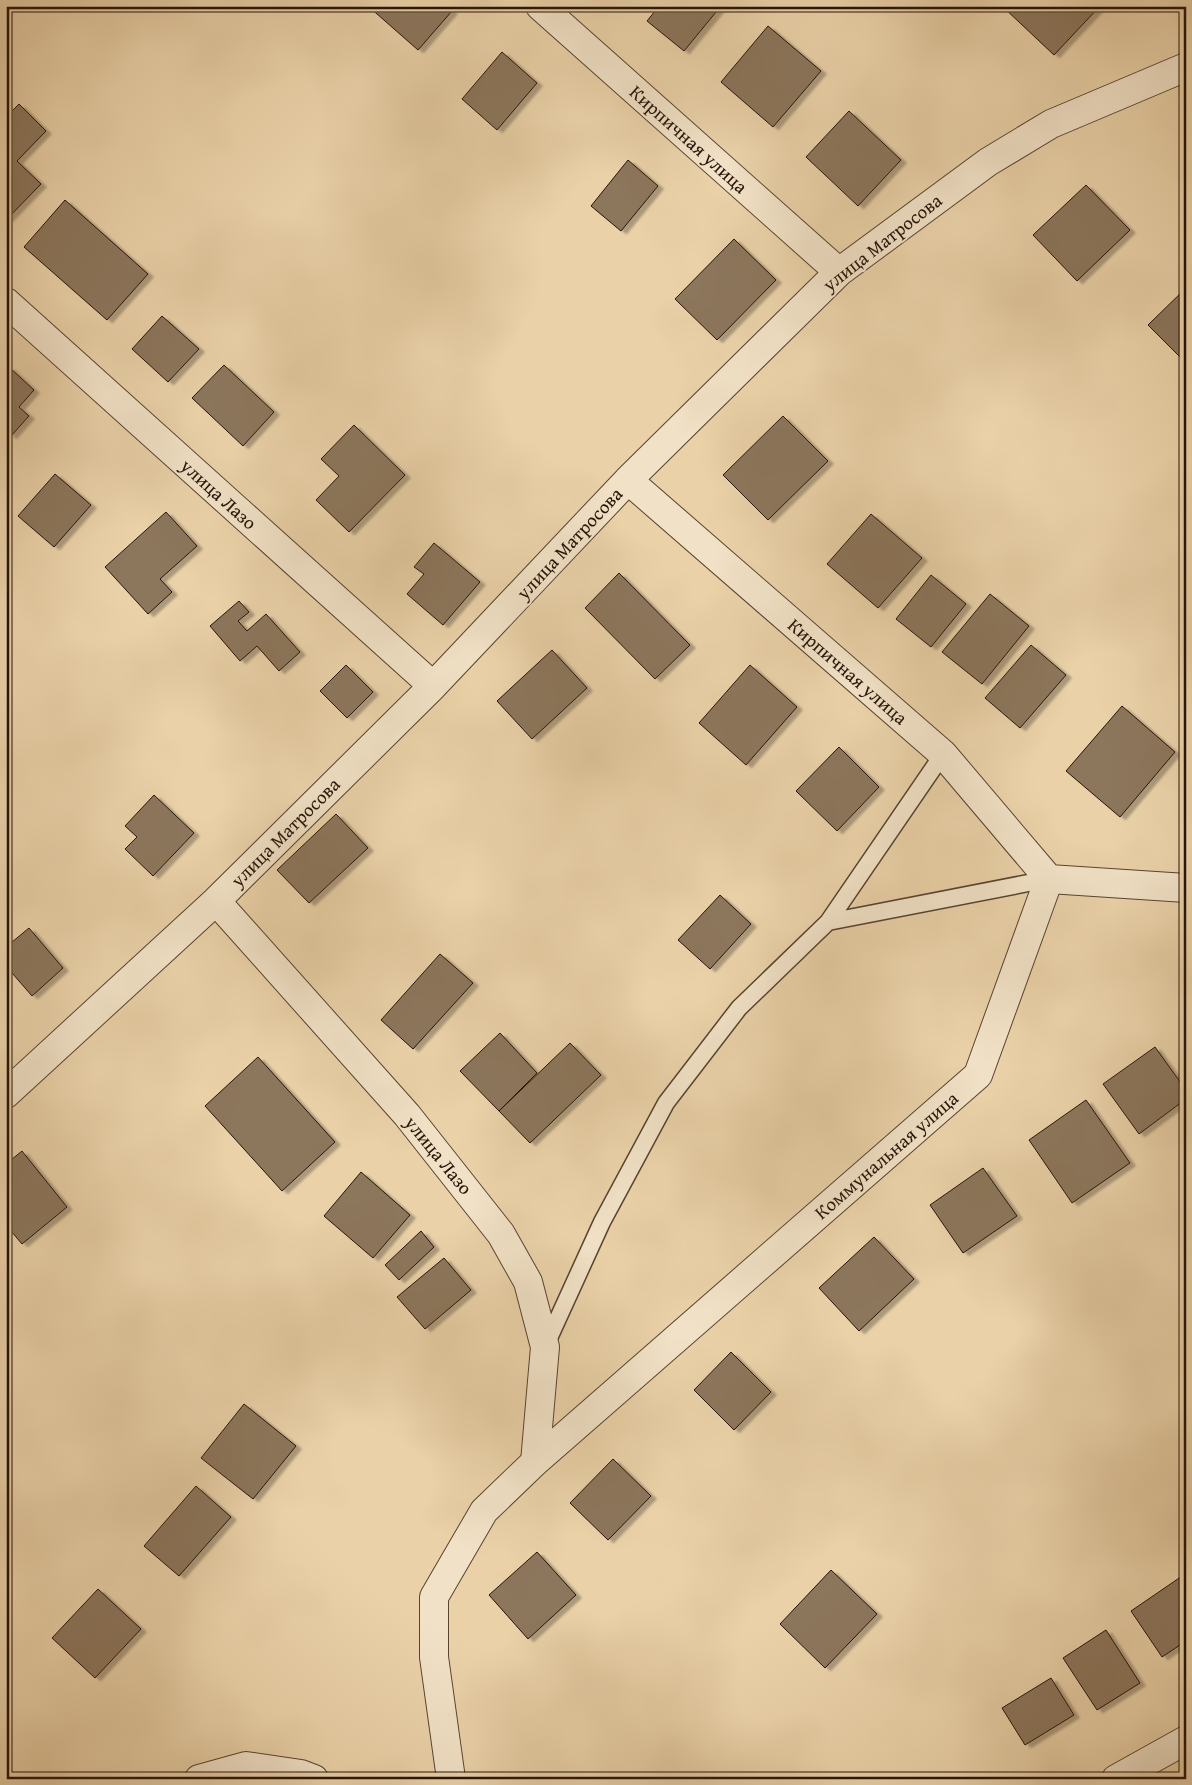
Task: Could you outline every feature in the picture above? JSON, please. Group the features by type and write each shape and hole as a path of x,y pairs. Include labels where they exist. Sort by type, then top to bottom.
{"street":[{"name":"Кирпичная улица","path":"540,6 839,272"},
{"name":"улица Матросова","path":"8,1089 216,901 433,686 628,480 839,272 988,162 1051,124 1186,68"},
{"name":"улица Лазо","path":"6,302 433,686"},
{"name":"Кирпичная улица","path":"628,480 943,754 1049,880"},
{"path":"1049,880 1186,888"},
{"name":"Коммунальная улица","path":"452,1779 434,1657 434,1597 484,1511 535,1462 978,1075 1049,880"},
{"name":"улица Лазо","path":"216,901 407,1115 501,1234 528,1282 545,1347 535,1462"},
{"path":"1116,1779 1186,1740"},
{"path":"199,1779 246,1766 301,1774 314,1779"}],"lane":[{"path":"545,1347 602,1222 666,1103 739,1008 828,922 943,754"},
{"path":"828,922 1049,880"}],"building":[{"path":"368,6 447,6 452,11 418,50"},
{"path":"659,6 721,6 684,51 647,21"},
{"path":"1002,6 1100,6 1054,55"},
{"path":"768,26 821,71 773,127 721,82"},
{"path":"502,52 537,83 497,130 462,99"},
{"path":"19,104 46,131 17,161 41,184 6,220 6,117"},
{"path":"849,111 901,160 858,206 806,157"},
{"path":"628,160 658,186 621,231 591,206"},
{"path":"1086,185 1130,230 1077,281 1033,235"},
{"path":"65,200 148,274 107,320 24,247"},
{"path":"734,239 776,280 717,340 675,299"},
{"path":"1186,288 1186,351 1180,357 1148,325"},
{"path":"162,316 199,349 168,382 132,349"},
{"path":"224,365 274,412 243,446 192,398"},
{"path":"9,367 34,390 19,407 29,416 11,436 6,431 6,369"},
{"path":"783,416 828,461 768,520 723,475"},
{"path":"354,425 405,475 349,532 316,500 339,476 321,459"},
{"path":"55,474 91,505 54,547 18,516"},
{"path":"166,512 197,546 160,579 172,592 148,614 105,567"},
{"path":"871,514 922,558 878,608 827,564"},
{"path":"434,543 480,582 443,625 407,594 424,574 414,567"},
{"path":"619,573 690,645 655,679 585,608"},
{"path":"931,575 966,604 931,647 896,619"},
{"path":"990,594 1029,626 982,684 942,652"},
{"path":"239,601 249,612 238,621 247,631 266,614 300,652 279,671 257,646 240,661 210,626"},
{"path":"1031,645 1066,675 1020,728 985,698"},
{"path":"552,650 587,688 532,739 497,701"},
{"path":"346,665 373,692 347,718 320,691"},
{"path":"750,665 797,707 746,765 699,723"},
{"path":"1122,706 1175,752 1120,817 1066,771"},
{"path":"839,747 879,787 837,831 796,791"},
{"path":"154,795 194,833 153,876 125,849 137,837 125,826"},
{"path":"336,814 368,848 309,903 277,870"},
{"path":"720,895 751,924 710,969 678,940"},
{"path":"29,928 63,968 32,996 6,966 6,947"},
{"path":"440,954 473,983 413,1049 381,1020"},
{"path":"500,1033 537,1073 499,1111 460,1071"},
{"path":"570,1043 601,1075 530,1143 499,1111"},
{"path":"1155,1047 1186,1090 1186,1099 1139,1134 1103,1084"},
{"path":"258,1057 335,1142 282,1191 205,1106"},
{"path":"1086,1100 1130,1163 1072,1203 1029,1140"},
{"path":"22,1151 67,1207 22,1244 6,1225 6,1164"},
{"path":"983,1168 1017,1216 963,1253 930,1205"},
{"path":"361,1172 410,1215 373,1258 324,1216"},
{"path":"421,1231 434,1247 399,1280 385,1265"},
{"path":"874,1237 914,1279 859,1331 819,1288"},
{"path":"444,1258 471,1290 425,1329 397,1297"},
{"path":"731,1352 771,1392 734,1430 694,1390"},
{"path":"244,1404 296,1446 253,1499 201,1458"},
{"path":"613,1459 651,1496 608,1540 570,1503"},
{"path":"196,1486 231,1517 179,1576 144,1546"},
{"path":"537,1552 576,1595 528,1639 489,1595"},
{"path":"831,1570 877,1614 825,1668 780,1624"},
{"path":"1185,1574 1186,1641 1162,1657 1131,1611"},
{"path":"98,1589 141,1629 95,1678 52,1638"},
{"path":"1106,1630 1140,1683 1097,1710 1063,1658"},
{"path":"1051,1678 1074,1715 1025,1745 1002,1708"}]}
